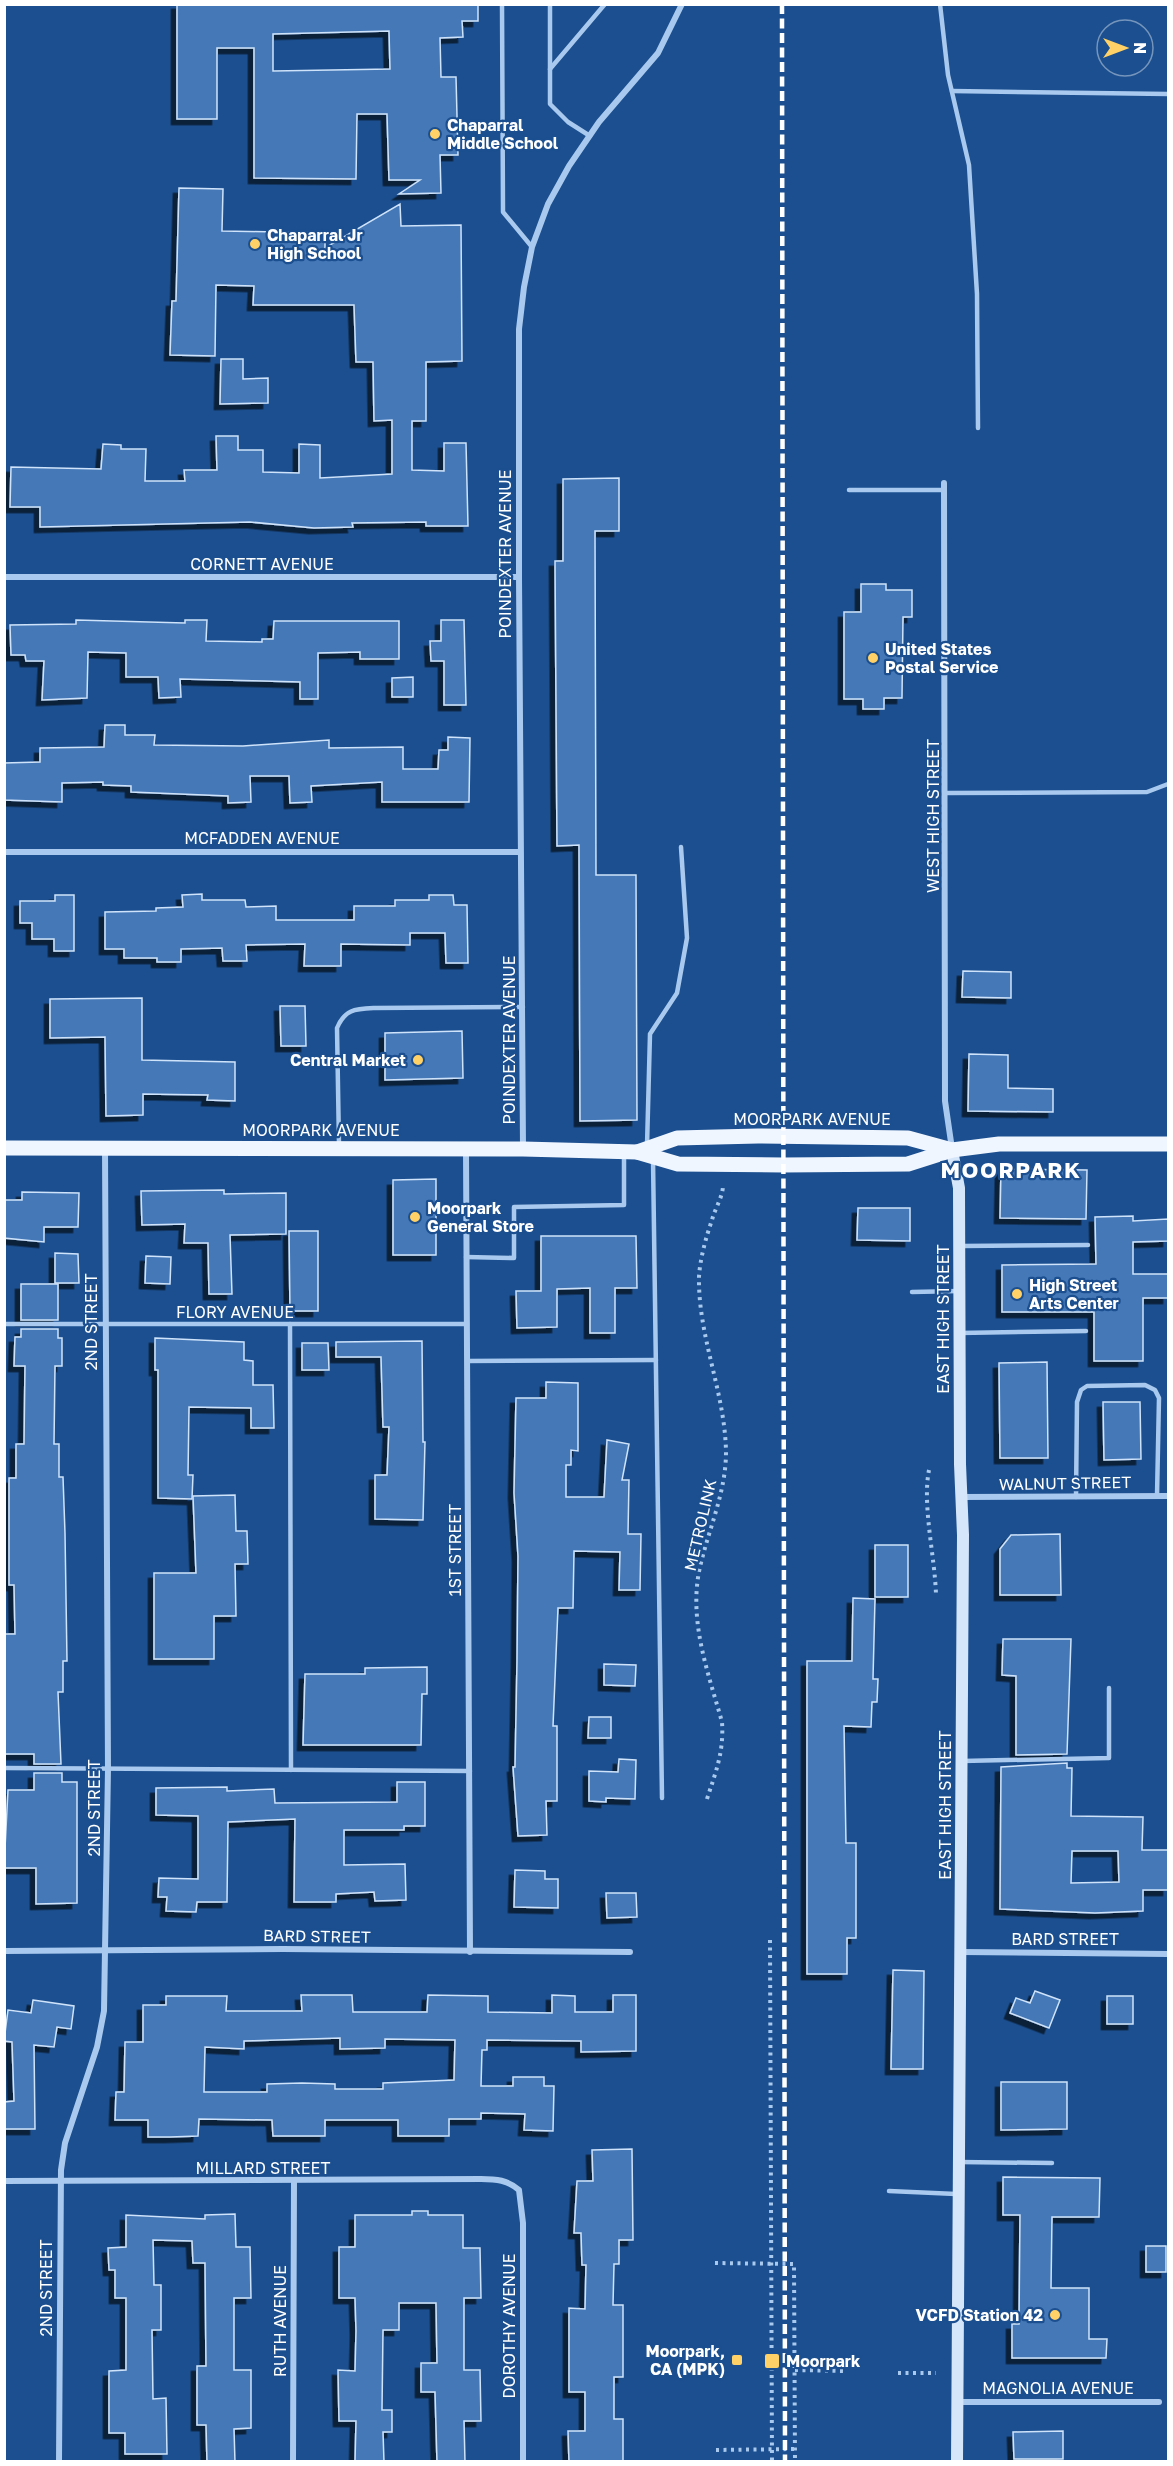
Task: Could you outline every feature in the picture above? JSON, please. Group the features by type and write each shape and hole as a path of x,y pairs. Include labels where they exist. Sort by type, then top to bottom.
{"main road":[{"name":"MOORPARK AVENUE","path":"640,1152 677,1138 782,1136 908,1138 952,1150"},
{"name":"MOORPARK AVENUE","path":"4,1148 523,1149 640,1152 678,1164 908,1164 952,1150 999,1144 1168,1144"}],"street":[{"name":"POINDEXTER AVENUE","path":"523,1149 522,888 519,852 519,329 532,247 548,204 590,136 658,53 682,4"},
{"name":"WEST HIGH STREET","path":"944,487 947,793 945,1101 952,1150"},
{"name":"CORNETT AVENUE","path":"4,577 519,577"},
{"name":"MCFADDEN AVENUE","path":"4,852 519,852"},
{"name":"2ND STREET","path":"59,2462 61,2183 65,2144 101,2031 106,1950 108,1769 105,1148"},
{"name":"1ST STREET","path":"465,1149 470,1952"},
{"name":"EAST HIGH STREET","path":"952,1150 959,1188 961,1497 962,1761 957,2462"},
{"name":"WALNUT STREET","path":"961,1497 1168,1496"},
{"name":"BARD STREET","path":"4,1951 630,1952"},
{"name":"BARD STREET","path":"961,1952 1168,1954"},
{"name":"MILLARD STREET","path":"4,2181 61,2183 500,2179 519,2190"},
{"name":"RUTH AVENUE","path":"293,2462 294,2181"},
{"name":"DOROTHY AVENUE","path":"519,2190 523,2223 523,2462"},
{"name":"MAGNOLIA AVENUE","path":"957,2402 1159,2402"}],"lane":[{"path":"502,4 503,212 532,247"},
{"path":"550,4 550,104 568,122 590,136"},
{"path":"550,69 605,4"},
{"path":"940,4 952,91 969,165 977,294 978,428"},
{"path":"952,91 1168,94"},
{"path":"849,490 944,487"},
{"path":"947,793 1147,792 1168,784"},
{"path":"662,1798 656,1360 640,1152 650,1034 677,993 687,938 681,847"},
{"path":"339,1148 337,1028 343,1015 353,1009 375,1008 522,1007"},
{"path":"466,1257 514,1258 514,1207 624,1205 640,1152"},
{"path":"959,1246 1088,1245"},
{"path":"912,1292 959,1291"},
{"name":"FLORY AVENUE","path":"4,1324 466,1324"},
{"path":"290,1324 291,1770"},
{"path":"959,1333 1086,1331"},
{"path":"467,1362 656,1360"},
{"path":"1076,1497 1077,1402 1082,1390 1087,1386 1145,1385 1155,1390 1159,1398 1157,1496"},
{"path":"962,1761 1109,1758 1109,1688"},
{"path":"4,1768 470,1771"},
{"path":"959,2162 1052,2163"},
{"path":"889,2191 959,2194"}],"path":[{"name":"METROLINK","path":"707,1799 723,1751 723,1737 722,1722 697,1627 698,1594 700,1567 717,1514 726,1454 720,1394 700,1314 699,1274 723,1185"},
{"path":"930,1470 927,1482 928,1512 935,1562 936,1595"},
{"path":"770,1940 772,2462"},
{"path":"715,2263 794,2264 795,2462"},
{"path":"795,2370 844,2371"},
{"path":"898,2373 936,2373"},
{"path":"716,2450 795,2450"}],"building":[{"path":"177,4 478,4 478,21 462,21 463,37 440,38 441,77 456,77 458,155 440,155 441,193 399,194 420,180 389,180 387,114 357,114 356,179 254,178 254,48 217,48 217,119 177,119","holes":["389,31 390,69 273,71 273,34"]},
{"path":"179,188 223,189 222,231 325,233 325,248 400,204 401,226 461,225 462,361 426,362 426,421 412,421 412,470 444,471 444,443 466,443 468,526 426,526 426,522 352,523 353,527 314,528 250,522 40,527 40,507 10,507 11,467 101,469 103,444 121,445 121,449 146,449 145,481 185,481 184,470 217,470 216,436 238,436 238,450 263,450 263,472 299,473 299,444 320,445 320,478 392,474 392,420 374,421 373,362 356,362 354,305 253,305 254,286 216,285 215,356 170,355 172,301 176,301"},
{"path":"221,359 243,359 243,379 268,378 268,403 220,404"},
{"path":"619,478 619,531 595,531 596,875 636,875 637,1120 580,1121 579,845 557,846 555,561 563,561 563,479"},
{"name":"United States Postal Service","path":"861,584 886,584 886,590 912,590 912,617 903,617 902,698 884,698 884,709 863,709 863,699 844,699 844,612 861,612"},
{"path":"76,620 185,623 185,620 207,620 206,641 262,642 262,639 273,639 274,621 399,621 399,659 360,659 360,652 318,653 318,699 300,699 300,682 180,679 181,697 159,698 158,677 126,677 126,653 88,652 87,698 42,700 44,661 26,661 25,655 11,655 10,625 76,624"},
{"path":"441,620 464,620 466,705 444,705 444,661 431,661 430,641 441,641"},
{"path":"413,677 413,697 392,697 392,678"},
{"path":"105,725 125,725 125,735 155,735 154,745 243,746 329,740 329,748 403,747 403,769 438,769 439,750 448,750 448,737 470,738 469,802 382,802 382,782 311,786 312,802 290,803 289,776 250,776 251,802 228,803 228,796 131,792 131,786 103,785 103,782 62,783 62,802 4,800 4,763 40,762 40,748 104,747"},
{"path":"202,894 202,900 245,900 246,907 276,906 276,920 354,920 354,906 395,906 395,900 429,900 429,895 453,895 454,905 467,905 468,963 446,963 445,933 410,933 410,945 341,944 341,966 304,966 305,944 246,945 247,961 223,961 222,948 181,949 181,962 157,962 157,958 124,958 124,949 105,949 105,912 156,911 156,908 183,907 182,895"},
{"path":"55,895 74,895 74,951 54,951 54,939 32,939 32,923 20,923 20,901 55,901"},
{"path":"963,971 1011,972 1011,998 962,997"},
{"path":"142,998 142,1060 235,1062 235,1101 207,1100 208,1095 143,1094 143,1115 106,1116 105,1037 50,1038 50,999"},
{"path":"280,1006 305,1006 306,1046 281,1046"},
{"path":"462,1031 463,1078 385,1080 385,1033"},
{"path":"969,1054 1008,1055 1008,1088 1053,1089 1053,1112 968,1111"},
{"path":"1001,1169 1087,1170 1086,1219 1000,1218"},
{"name":"Moorpark General Store","path":"436,1179 436,1255 393,1255 393,1180"},
{"path":"224,1190 224,1194 286,1193 286,1234 230,1235 232,1294 209,1294 208,1243 184,1243 185,1224 142,1225 141,1191"},
{"path":"22,1192 79,1193 78,1227 44,1227 44,1242 4,1238 4,1200 22,1200"},
{"path":"858,1208 910,1208 910,1241 857,1240"},
{"path":"1133,1216 1133,1221 1168,1219 1168,1241 1133,1242 1133,1274 1168,1274 1168,1298 1143,1298 1143,1361 1094,1361 1094,1312 1002,1312 1002,1265 1096,1264 1095,1217"},
{"path":"289,1231 318,1231 318,1311 290,1311"},
{"path":"541,1236 636,1236 637,1288 615,1288 615,1333 590,1333 590,1288 557,1289 557,1327 517,1328 516,1291 541,1291"},
{"path":"55,1253 78,1254 79,1283 55,1283"},
{"path":"146,1256 171,1257 170,1284 145,1283"},
{"path":"21,1284 58,1284 58,1320 21,1320"},
{"path":"21,1329 58,1329 58,1338 62,1338 62,1366 55,1366 54,1444 59,1444 59,1477 63,1477 65,1533 67,1661 63,1661 63,1692 58,1692 61,1764 34,1764 34,1754 4,1754 4,1634 15,1634 14,1585 9,1585 9,1478 16,1478 16,1444 24,1444 25,1366 14,1366 15,1337 21,1337"},
{"path":"155,1338 244,1342 244,1360 253,1361 253,1385 273,1385 274,1428 251,1428 251,1408 189,1407 188,1475 193,1475 192,1499 158,1498 158,1370 155,1370"},
{"path":"422,1341 423,1442 425,1442 423,1520 375,1519 375,1475 387,1475 389,1427 383,1427 381,1357 336,1357 336,1342"},
{"path":"302,1343 328,1343 329,1370 302,1370"},
{"path":"1047,1362 1048,1458 1000,1458 999,1363"},
{"path":"546,1382 578,1383 578,1451 571,1450 571,1465 566,1465 566,1497 604,1497 607,1440 629,1444 622,1480 629,1480 628,1534 641,1534 640,1590 619,1590 620,1552 574,1551 573,1608 558,1608 553,1726 557,1726 557,1801 546,1801 547,1835 518,1836 513,1767 515,1767 518,1556 514,1493 516,1398 546,1398"},
{"path":"1103,1402 1140,1402 1141,1459 1104,1460"},
{"path":"235,1495 236,1531 247,1531 248,1564 235,1564 236,1616 214,1616 214,1659 154,1659 154,1573 196,1573 193,1496"},
{"path":"1060,1534 1061,1595 1000,1595 1000,1549 1011,1535"},
{"path":"875,1545 908,1545 908,1597 875,1597"},
{"path":"853,1598 875,1599 873,1679 878,1679 877,1702 872,1702 871,1727 844,1726 846,1843 856,1843 856,1938 847,1938 847,1974 807,1974 807,1661 852,1661"},
{"path":"1003,1639 1071,1639 1067,1754 1016,1755 1016,1676 1002,1675"},
{"path":"604,1664 636,1665 635,1686 604,1685"},
{"path":"427,1667 427,1694 422,1694 421,1745 303,1745 305,1674 365,1674 365,1668"},
{"path":"589,1717 611,1717 611,1738 588,1738"},
{"path":"619,1759 636,1760 635,1799 606,1798 606,1802 589,1801 589,1771 618,1772"},
{"path":"1067,1763 1067,1768 1072,1768 1071,1816 1143,1817 1142,1850 1168,1850 1168,1890 1143,1890 1143,1911 1095,1913 1000,1909 1001,1767","holes":["1072,1851 1118,1851 1119,1882 1071,1883"]},
{"path":"34,1773 62,1773 62,1782 77,1782 77,1903 36,1904 36,1868 4,1868 8,1790 34,1790"},
{"path":"397,1782 425,1782 425,1826 404,1826 404,1830 344,1830 344,1865 405,1864 406,1900 375,1901 374,1892 336,1894 336,1902 294,1902 295,1819 228,1822 227,1902 197,1902 196,1912 166,1911 167,1897 158,1897 159,1878 198,1879 198,1816 156,1815 156,1788 227,1787 227,1791 274,1789 275,1803 397,1802"},
{"path":"515,1870 545,1871 545,1879 558,1879 558,1908 514,1907"},
{"path":"606,1893 636,1893 637,1917 607,1918"},
{"path":"893,1970 924,1971 923,2069 891,2069"},
{"path":"1035,1991 1060,2000 1049,2028 1010,2013 1016,1998 1030,2003"},
{"path":"301,1995 352,1995 353,2012 427,2012 428,1995 488,1996 488,2012 552,2013 552,1995 575,1996 575,2012 613,2012 613,1995 636,1995 636,2051 581,2052 581,2041 487,2040 487,2050 482,2050 481,2086 513,2086 513,2077 544,2077 544,2086 554,2086 553,2131 524,2130 525,2114 481,2113 481,2119 449,2119 449,2136 398,2136 398,2120 325,2120 325,2136 273,2136 272,2120 199,2119 198,2136 148,2137 148,2120 115,2120 116,2092 124,2092 125,2042 143,2042 143,2005 166,2005 166,1996 227,1996 226,2011 302,2011","holes":["340,2038 340,2049 385,2048 385,2039 455,2040 454,2080 383,2083 383,2089 335,2089 335,2084 302,2083 267,2084 267,2092 204,2092 205,2047 244,2049 244,2041"]},
{"path":"1107,1996 1133,1996 1133,2024 1107,2024"},
{"path":"33,2000 74,2006 71,2029 57,2027 54,2047 34,2045 35,2129 4,2129 4,2102 14,2101 12,2042 4,2041 8,2010 31,2013"},
{"path":"1001,2082 1067,2082 1067,2129 1001,2130"},
{"path":"632,2149 633,2240 619,2240 619,2264 614,2264 613,2305 623,2305 623,2377 614,2377 614,2419 623,2419 623,2462 569,2462 568,2431 585,2431 585,2392 569,2392 569,2308 585,2309 586,2265 582,2265 581,2233 574,2233 577,2181 593,2181 592,2150"},
{"path":"1003,2177 1100,2178 1099,2217 1052,2217 1051,2288 1089,2288 1089,2339 1107,2339 1106,2358 1012,2358 1012,2324 1019,2324 1020,2215 1003,2215"},
{"path":"412,2211 428,2211 428,2215 463,2215 463,2248 480,2248 481,2298 464,2298 464,2370 480,2370 481,2421 464,2421 465,2462 437,2462 435,2392 421,2392 421,2363 437,2363 436,2303 399,2303 399,2330 383,2330 382,2410 392,2410 392,2432 383,2432 384,2462 355,2462 356,2421 339,2421 338,2370 355,2371 356,2331 355,2298 339,2298 339,2247 355,2247 355,2215 412,2215"},
{"path":"235,2214 236,2247 250,2247 251,2298 234,2298 234,2370 251,2370 251,2428 234,2429 235,2462 207,2462 206,2425 197,2425 197,2366 206,2366 205,2263 193,2263 192,2241 153,2240 154,2285 161,2285 161,2330 152,2330 153,2399 166,2398 167,2454 125,2454 125,2433 109,2433 109,2371 126,2370 126,2298 115,2298 115,2270 109,2270 108,2248 126,2247 126,2215 205,2219 205,2215"},
{"path":"1146,2246 1166,2246 1166,2272 1146,2272"},
{"path":"1063,2431 1063,2459 1014,2459 1013,2432"}],"railway":[{"path":"782,4 785,2462"}],"place":[{"name":"Chaparral Middle School","path":"435,134"},
{"name":"Chaparral Jr High School","path":"255,244"},
{"name":"United States Postal Service","path":"873,658"},
{"name":"Central Market","path":"418,1060"},
{"name":"Moorpark General Store","path":"415,1217"},
{"name":"High Street Arts Center","path":"1017,1294"},
{"name":"VCFD Station 42","path":"1055,2315"},
{"name":"Moorpark, CA (MPK)","path":"737,2360"},
{"name":"Moorpark","path":"772,2361"}],"district":[{"name":"MOORPARK","path":"1011,1170"}]}
